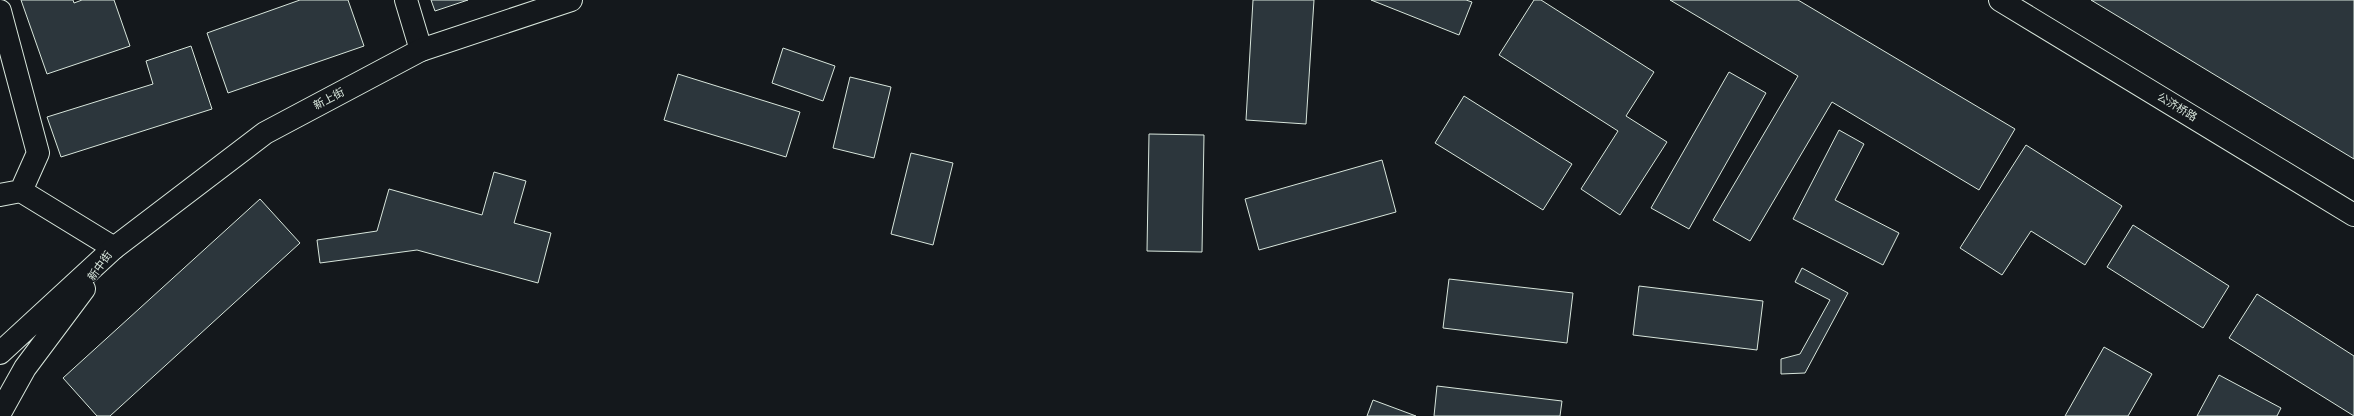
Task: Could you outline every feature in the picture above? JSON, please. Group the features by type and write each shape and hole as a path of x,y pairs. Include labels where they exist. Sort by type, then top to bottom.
{"main road":[{"path":"406,0 421,50"},
{"name":"新上街","path":"114,248 265,133 421,50 572,0"},
{"name":"公济桥路","path":"2000,0 2354,215"},
{"path":"0,11 38,153 10,193 114,248"},
{"name":"新中街","path":"0,353 114,248"},
{"name":"新中街","path":"1,410 25,368 114,248"}],"building":[{"path":"21,0 73,0 74,3 82,0 114,0 130,46 47,74"},
{"path":"300,0 348,0 364,46 228,93 207,33"},
{"path":"431,0 468,0 435,11"},
{"path":"1253,0 1314,0 1306,124 1246,120"},
{"path":"1371,0 1466,0 1472,2 1459,35"},
{"path":"1534,0 1541,0 1654,72 1626,116 1667,142 1620,215 1581,189 1618,131 1499,55"},
{"path":"1670,0 1798,0 2015,129 1979,190 1832,102 1750,241 1713,220 1798,76"},
{"path":"2091,0 2354,0 2354,159"},
{"path":"191,46 212,109 61,157 47,117 153,84 146,61"},
{"path":"783,48 835,66 823,101 772,83"},
{"path":"1729,72 1766,93 1689,229 1651,208"},
{"path":"678,74 800,112 786,157 664,120"},
{"path":"850,77 891,87 874,158 833,148"},
{"path":"1464,96 1572,164 1543,210 1435,143"},
{"path":"1839,130 1864,144 1835,200 1899,233 1883,265 1793,219"},
{"path":"1149,134 1204,135 1202,252 1147,251"},
{"path":"2026,145 2122,206 2085,265 2031,231 2002,275 1960,248"},
{"path":"911,153 953,163 933,245 891,234"},
{"path":"1382,160 1396,212 1259,250 1245,199"},
{"path":"494,172 526,181 514,223 551,233 538,283 417,250 320,263 317,240 377,231 389,189 482,215"},
{"path":"260,199 300,243 110,416 97,416 63,378"},
{"path":"2133,225 2229,286 2203,328 2107,267"},
{"path":"1802,268 1848,293 1805,373 1781,374 1781,359 1800,354 1830,300 1795,282"},
{"path":"1449,279 1573,293 1567,343 1443,328"},
{"path":"1639,286 1763,301 1757,350 1633,335"},
{"path":"2257,294 2354,356 2354,416 2229,338"},
{"path":"2104,347 2152,374 2128,416 2065,416"},
{"path":"2219,375 2281,408 2277,416 2197,416"},
{"path":"1437,386 1562,401 1560,416 1434,416"},
{"path":"1373,400 1416,416 1367,416"}]}
